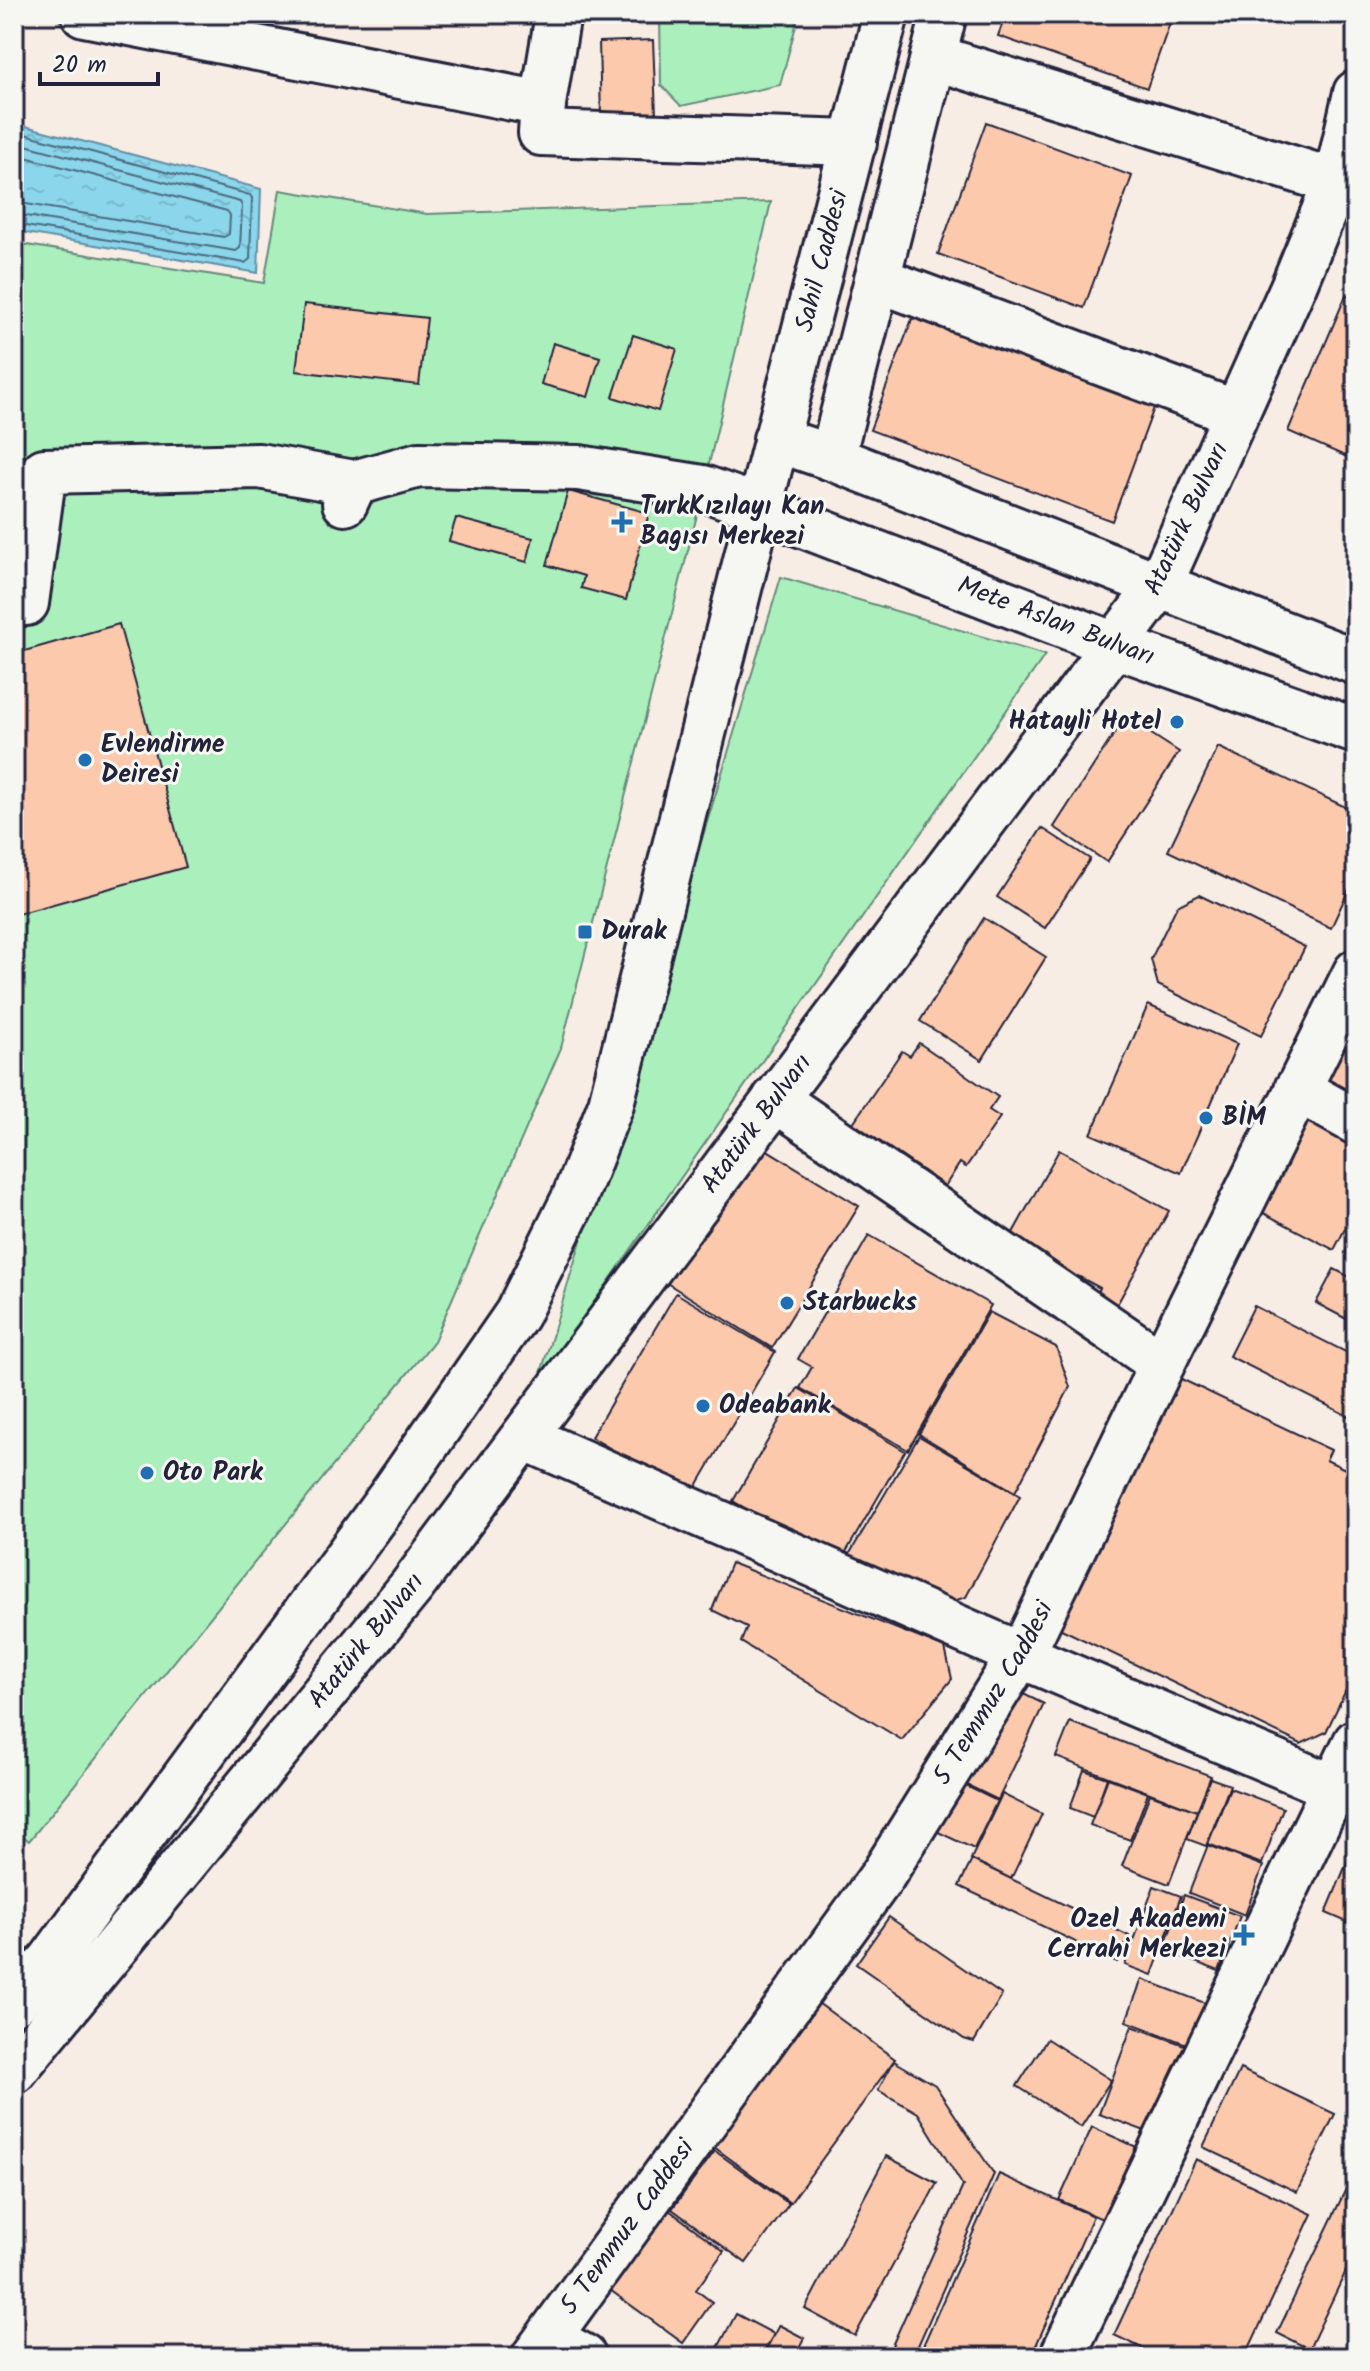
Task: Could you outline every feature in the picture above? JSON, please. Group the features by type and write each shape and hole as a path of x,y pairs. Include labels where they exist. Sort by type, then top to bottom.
{"street":[{"path":"84,14 543,104"},
{"path":"558,14 541,133 854,143"},
{"name":"Sahil Caddesi","path":"759,508 886,14"},
{"path":"832,458 944,14"},
{"path":"933,57 1336,182"},
{"name":"Atatürk Bulvarı","path":"14,2071 412,1586 1159,586 1336,182 1356,93"},
{"path":"823,262 877,279 1236,413"},
{"path":"776,439 1356,662"},
{"name":"Mete Aslan Bulvarı","path":"26,603 44,471 259,466 350,493 419,465 579,468 703,488 1115,645 1356,731"},
{"path":"14,2002 51,1960 391,1496 517,1314 536,1276 574,1199 611,1104 759,508"},
{"name":"5 Temmuz Caddesi","path":"556,2351 883,1875 1020,1655 1356,972"},
{"path":"1297,1089 1356,1122"},
{"path":"775,1099 1162,1364"},
{"path":"524,1437 1020,1655 1345,1792"},
{"path":"1062,2357 1345,1792 1356,1742"}],"green space":[{"path":"660,14 799,14 780,85 681,106 661,85"},
{"path":"280,190 427,214 771,202 695,523 561,1048 434,1341 29,1841 14,1828 14,243 264,283"},
{"path":"781,577 1045,655 538,1383"}],"water":[{"path":"14,123 261,189 258,273 14,231"}],"building":[{"path":"1006,14 1173,14 1147,88 998,36"},
{"path":"653,40 656,115 601,117 599,42"},
{"path":"986,122 1132,176 1084,308 938,254"},
{"path":"1346,295 1356,299 1356,461 1288,431"},
{"path":"304,304 427,318 419,385 296,371"},
{"path":"914,314 1155,405 1112,521 870,430"},
{"path":"633,335 677,349 658,411 613,397"},
{"path":"553,343 600,357 588,397 541,384"},
{"path":"568,491 649,513 626,600 581,588 584,576 547,565"},
{"path":"456,518 533,538 527,562 449,541"},
{"name":"Evlendirme Deiresi","path":"119,624 186,867 14,915 14,654"},
{"path":"1125,717 1179,752 1107,862 1054,827"},
{"path":"1218,747 1356,812 1356,874 1331,928 1168,851"},
{"path":"1042,828 1090,859 1045,928 997,897"},
{"path":"1199,895 1305,947 1261,1036 1158,985 1151,959 1177,906"},
{"path":"984,918 1046,957 982,1060 920,1021"},
{"path":"1148,1005 1237,1044 1181,1173 1091,1134"},
{"path":"1356,1019 1356,1100 1324,1084"},
{"path":"919,1043 998,1097 989,1110 1000,1117 966,1167 960,1163 945,1186 853,1123 902,1051 910,1056"},
{"path":"1303,1116 1356,1143 1356,1208 1334,1250 1256,1209"},
{"path":"751,1140 859,1206 772,1348 665,1282"},
{"path":"1059,1150 1169,1211 1115,1308 1096,1296 1100,1288 1078,1276 1074,1281 1044,1265 1049,1257 1028,1245 1026,1250 1009,1240"},
{"path":"1356,1232 1356,1259 1345,1253"},
{"path":"869,1235 991,1305 908,1450 800,1388 812,1367 798,1359"},
{"path":"1334,1269 1356,1280 1356,1324 1316,1303"},
{"path":"676,1293 775,1352 691,1496 591,1437"},
{"path":"1254,1306 1356,1357 1356,1420 1229,1356"},
{"path":"989,1312 1056,1347 1070,1387 1015,1492 919,1434"},
{"path":"1177,1377 1331,1450 1326,1460 1356,1474 1356,1669 1326,1732 1301,1744 1057,1627"},
{"path":"798,1388 905,1451 839,1564 733,1501"},
{"path":"919,1436 1020,1496 966,1597 945,1604 843,1565"},
{"path":"731,1563 945,1648 952,1679 902,1740 741,1642 747,1627 712,1610"},
{"path":"1009,1687 1044,1704 998,1800 963,1783"},
{"path":"1070,1722 1211,1776 1197,1811 1056,1757"},
{"path":"1084,1770 1107,1778 1093,1817 1070,1808"},
{"path":"1108,1778 1148,1793 1130,1840 1090,1825"},
{"path":"1210,1778 1230,1785 1206,1846 1187,1839"},
{"path":"960,1783 997,1801 974,1849 936,1831"},
{"path":"1230,1788 1283,1808 1262,1864 1208,1844"},
{"path":"1002,1794 1042,1814 1011,1879 971,1859"},
{"path":"1150,1794 1197,1811 1169,1884 1122,1866"},
{"path":"1356,1841 1356,1926 1326,1913"},
{"path":"1208,1845 1263,1866 1245,1915 1189,1893"},
{"path":"972,1860 1129,1936 1117,1962 959,1886"},
{"path":"1154,1886 1181,1896 1152,1975 1125,1965"},
{"path":"1184,1895 1240,1916 1219,1971 1163,1950"},
{"path":"889,1917 1002,1995 974,2042 964,2039 856,1964"},
{"path":"1142,1979 1205,2003 1189,2045 1126,2021"},
{"path":"818,2003 895,2059 790,2203 714,2147"},
{"path":"1132,2026 1187,2046 1153,2134 1099,2114"},
{"path":"1047,2039 1111,2080 1081,2127 1017,2086"},
{"path":"894,2061 935,2085 994,2174 913,2357 887,2357 963,2186 918,2113 878,2090"},
{"path":"1240,2069 1335,2114 1297,2192 1203,2147"},
{"path":"1092,2127 1141,2149 1109,2222 1059,2200"},
{"path":"715,2151 789,2204 746,2263 672,2209"},
{"path":"886,2156 937,2183 855,2336 805,2309"},
{"path":"1196,2159 1312,2214 1245,2357 1161,2357 1114,2335"},
{"path":"1356,2168 1356,2250 1309,2349 1277,2333"},
{"path":"999,2174 1093,2216 1031,2357 918,2357"},
{"path":"669,2210 724,2251 696,2290 712,2302 683,2343 610,2290"},
{"path":"736,2314 774,2334 761,2357 713,2357"},
{"path":"779,2325 804,2338 794,2357 762,2357"}],"place":[{"name":"TurkKızılayı Kan Bagısı Merkezi","path":"622,522"},
{"name":"Hatayli Hotel","path":"1177,722"},
{"name":"Evlendirme Deiresi","path":"85,760"},
{"name":"Durak","path":"585,932"},
{"name":"BİM","path":"1206,1118"},
{"name":"Starbucks","path":"787,1303"},
{"name":"Odeabank","path":"703,1406"},
{"name":"Oto Park","path":"147,1473"},
{"name":"Ozel Akademi Cerrahi Merkezi","path":"1244,1935"}]}
